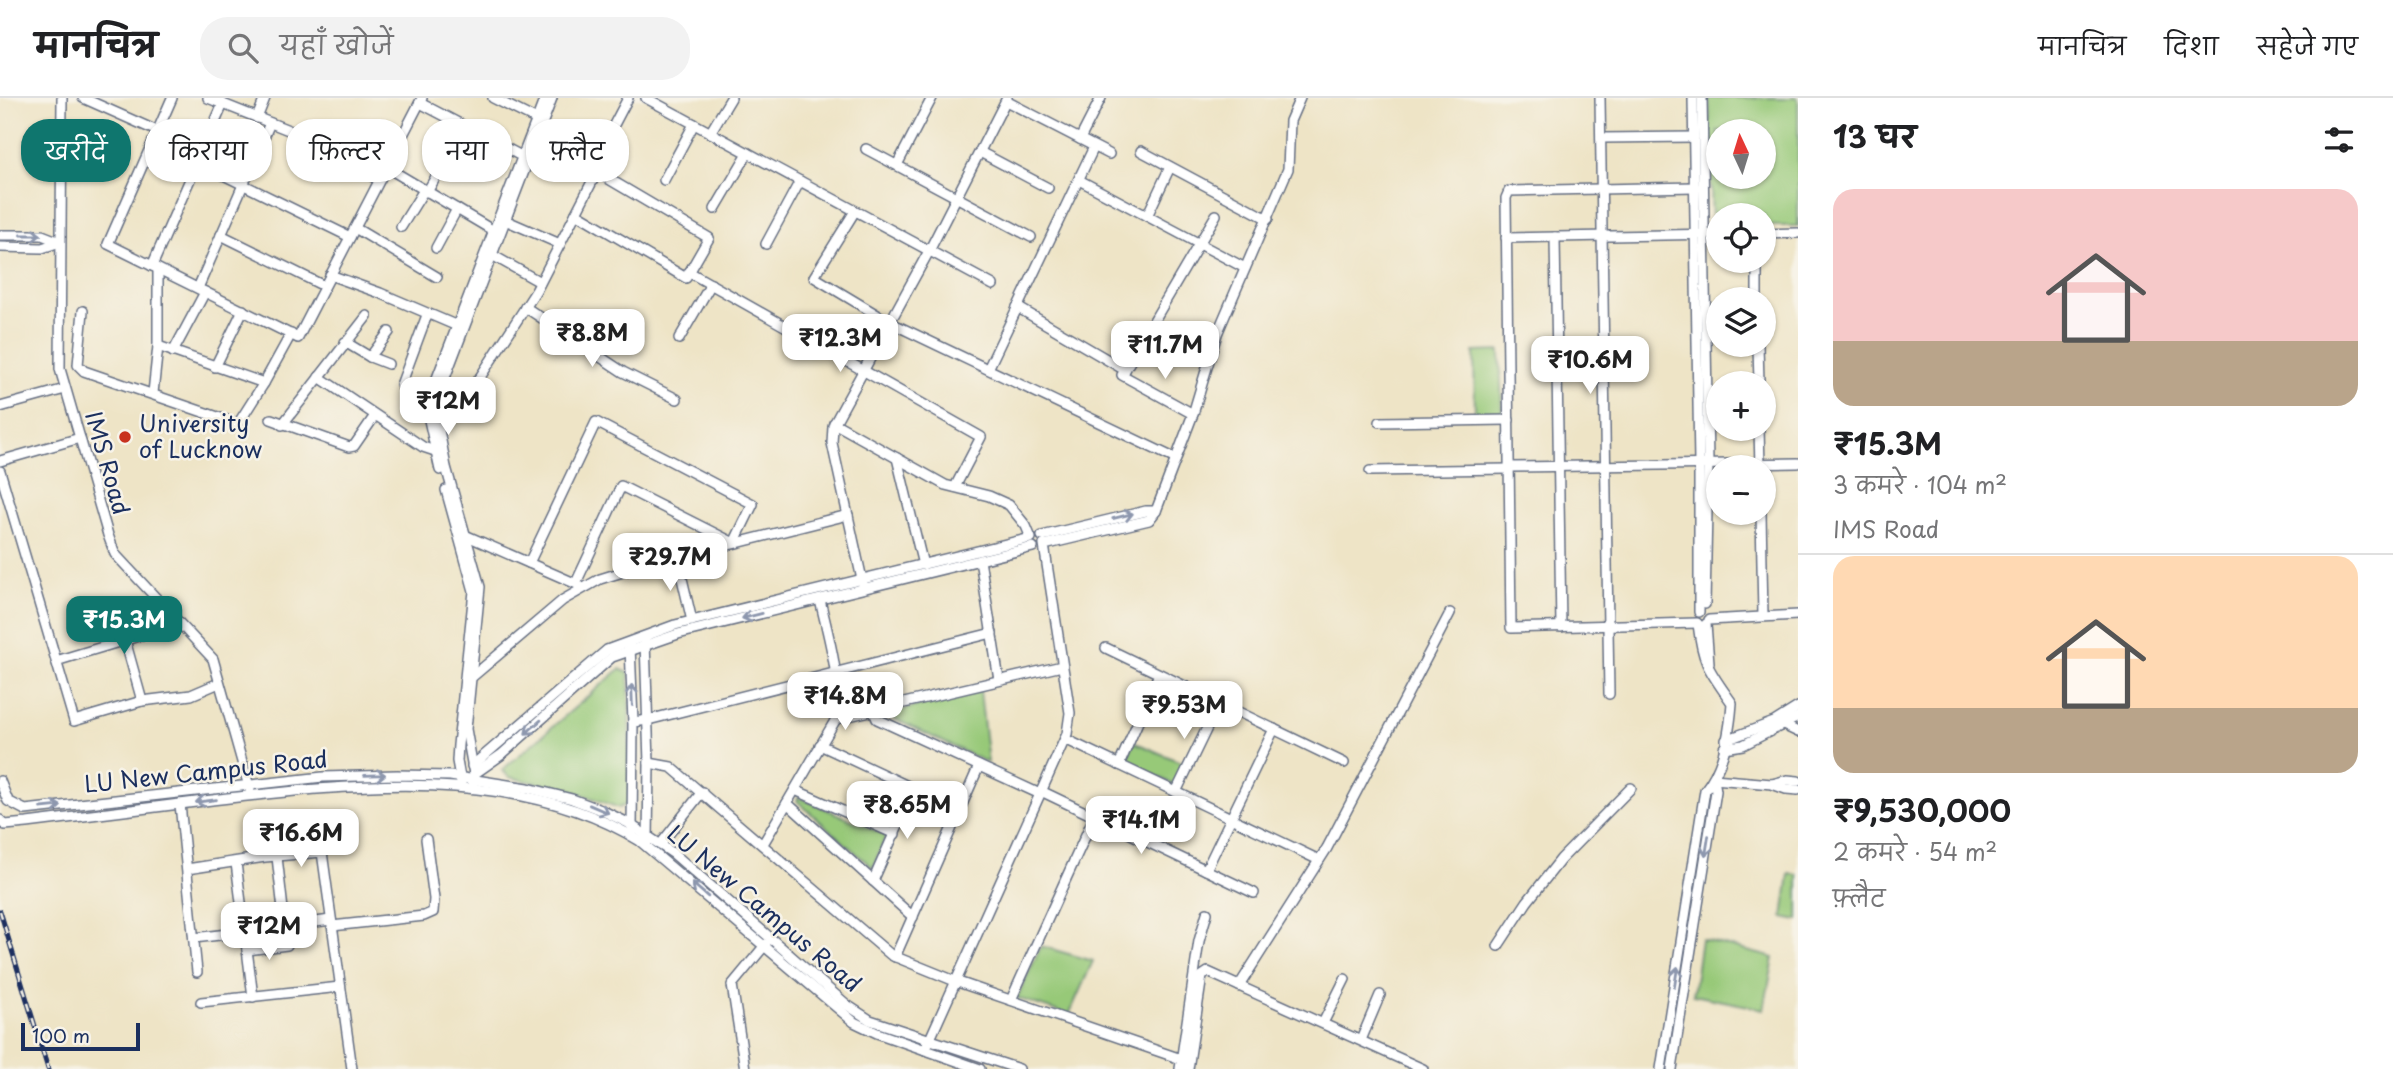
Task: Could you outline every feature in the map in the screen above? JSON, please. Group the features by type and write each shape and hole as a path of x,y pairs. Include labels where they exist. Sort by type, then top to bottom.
{"street":[{"name":"IMS Road","path":"62,98 60,369 65,389 116,554 212,659 250,790"},
{"path":"83,98 145,126"},
{"path":"162,119 172,98"},
{"path":"208,98 257,118 265,98"},
{"path":"493,98 535,119"},
{"path":"540,119 545,98"},
{"path":"540,119 552,98"},
{"path":"617,119 628,98"},
{"path":"646,98 993,285"},
{"path":"710,133 731,98"},
{"path":"897,165 932,98"},
{"path":"1080,139 1101,98"},
{"path":"1043,540 1149,520 1156,511 1193,414 1217,334 1288,169 1290,121 1300,98"},
{"path":"1600,98 1609,694"},
{"path":"1693,98 1695,187 1700,235"},
{"path":"1661,1069 1705,790 1714,779 1725,744 1732,703 1709,672 1701,651 1704,464 1700,235 1702,98"},
{"path":"863,584 832,443 834,423 929,251 1007,99 1109,154"},
{"path":"408,125 421,100 525,158"},
{"path":"216,119 223,104"},
{"path":"664,180 694,124"},
{"path":"1601,138 1694,137"},
{"path":"988,369 1094,147"},
{"path":"866,149 1031,237"},
{"path":"1141,151 1268,219"},
{"path":"980,152 1048,188"},
{"path":"715,209 748,153"},
{"path":"525,158 505,220 496,233 492,255 432,391 429,420 477,604 466,729 473,777 612,657 645,636 692,621 980,560 1032,543"},
{"path":"439,452 436,414 438,396 460,328 525,158"},
{"path":"145,159 108,244 298,338 378,182"},
{"path":"1147,216 1170,167"},
{"path":"408,180 496,233"},
{"path":"1079,180 1245,268"},
{"path":"766,244 800,181"},
{"path":"153,393 158,346 155,267 189,182"},
{"path":"240,182 352,233 437,277"},
{"path":"401,227 432,182"},
{"path":"438,431 475,385 525,307 592,182"},
{"path":"576,213 686,278 709,238 613,182"},
{"path":"173,352 244,184"},
{"path":"1695,187 1509,191 1506,198 1511,628 1608,627 1798,615"},
{"path":"436,248 457,209"},
{"path":"855,211 814,277 889,322 1176,459"},
{"path":"1193,414 1122,375 1216,215"},
{"path":"505,220 560,244"},
{"path":"1776,234 1798,233"},
{"path":"0,235 42,235 60,242"},
{"path":"221,235 324,286"},
{"path":"1506,238 1706,235"},
{"path":"1555,237 1561,627"},
{"path":"0,247 42,248 60,242"},
{"path":"492,255 540,282"},
{"path":"689,272 981,437 955,487"},
{"path":"330,275 380,293 460,328"},
{"path":"679,339 711,284"},
{"path":"525,307 623,372 677,399"},
{"path":"1017,307 1125,370"},
{"path":"215,366 243,310"},
{"path":"83,311 78,365 83,371 238,424 291,334"},
{"path":"401,385 427,314"},
{"path":"282,425 367,316"},
{"path":"370,357 389,332"},
{"path":"345,342 388,364"},
{"path":"158,346 264,383"},
{"path":"319,377 374,417 423,447 439,452"},
{"path":"0,408 65,389"},
{"path":"271,419 349,447 354,446 374,417"},
{"path":"1380,422 1508,420"},
{"path":"528,563 596,422 753,504 734,543"},
{"path":"834,423 945,485 989,496 1009,505 1026,526 1032,543 1040,548 1043,540"},
{"path":"0,461 80,438"},
{"path":"897,458 923,565"},
{"path":"1776,464 1798,463"},
{"path":"1370,471 1704,464"},
{"path":"0,471 74,721 142,701 191,695 219,683"},
{"path":"581,586 621,486 734,543"},
{"path":"453,504 480,587 458,745 461,783"},
{"path":"472,677 581,586 677,557 848,515"},
{"path":"1761,525 1763,616"},
{"path":"465,535 581,586"},
{"path":"927,1045 1065,739 1070,713 1043,540"},
{"path":"630,647 645,647 678,634 820,600 923,565 1032,543"},
{"path":"677,557 692,621"},
{"path":"980,560 999,680"},
{"path":"763,844 836,719 836,672 820,600"},
{"path":"1240,986 1319,860 1450,613"},
{"path":"56,661 162,629 176,620"},
{"path":"633,722 992,633"},
{"path":"645,636 649,763 648,842"},
{"path":"125,640 142,701"},
{"path":"630,647 633,722 632,832"},
{"path":"1106,648 1344,763"},
{"path":"836,719 1062,666"},
{"path":"1119,765 1159,674"},
{"path":"1176,792 1219,702"},
{"path":"1725,744 1798,708"},
{"path":"873,710 877,719 1254,893"},
{"path":"1725,744 1743,745 1798,718"},
{"path":"1774,722 1798,732"},
{"path":"1206,870 1274,729"},
{"path":"1065,739 1319,860"},
{"path":"458,745 468,745"},
{"path":"820,745 960,810"},
{"path":"649,763 671,767 895,957 956,981 1181,1059"},
{"path":"895,957 979,766"},
{"name":"LU New Campus Road","path":"0,820 5,825 180,804 323,777 397,775 461,783 473,777 572,799 601,810 648,842 768,942"},
{"path":"1714,779 1772,784 1798,790"},
{"path":"1672,1069 1716,791 1714,779"},
{"path":"1772,784 1787,780 1798,781"},
{"name":"LU New Campus Road","path":"0,781 8,801 25,810 250,790"},
{"path":"1498,946 1527,902 1561,859 1631,788"},
{"path":"873,881 914,789"},
{"path":"795,790 895,834"},
{"path":"660,845 702,792"},
{"path":"787,803 913,917"},
{"path":"180,804 197,972"},
{"path":"1011,1000 1094,817"},
{"path":"285,926 424,916 433,912 434,899 426,839"},
{"name":"LU New Campus Road","path":"648,842 660,845 674,854 854,1022 877,1033 1019,1069"},
{"path":"187,869 265,857 322,852 352,1069"},
{"path":"247,950 287,944 276,857"},
{"path":"236,863 253,997"},
{"path":"1180,1069 1199,941 1207,913"},
{"path":"194,938 245,932"},
{"path":"744,1069 732,985 768,942"},
{"path":"1188,1069 1202,976 1208,972 1423,1069"},
{"path":"1323,1023 1345,979"},
{"path":"201,1002 340,987"},
{"path":"1361,1040 1380,995"},
{"path":"1669,1020 1680,1023"},
{"name":"LU New Campus Road","path":"927,1045 980,1069"}],"green space":[{"path":"1709,98 1798,98 1798,226 1776,226 1776,203 1711,203 1711,189 1776,189 1776,119 1709,119"},
{"path":"1500,351 1502,415 1475,415 1474,352"},
{"path":"620,669 629,673 630,803 619,808 573,791 509,777 502,770"},
{"path":"980,691 988,763 884,714"},
{"path":"1134,742 1185,764 1174,785 1126,761"},
{"path":"798,797 886,835 873,868 797,801"},
{"path":"1789,874 1798,875 1798,920 1783,917"},
{"path":"1701,939 1774,958 1764,1009 1693,995"},
{"path":"1041,946 1093,961 1069,1015 1017,998"}],"railway":[{"path":"0,911 48,1069"}],"place":[{"name":"University of Lucknow","path":"125,437"}]}
